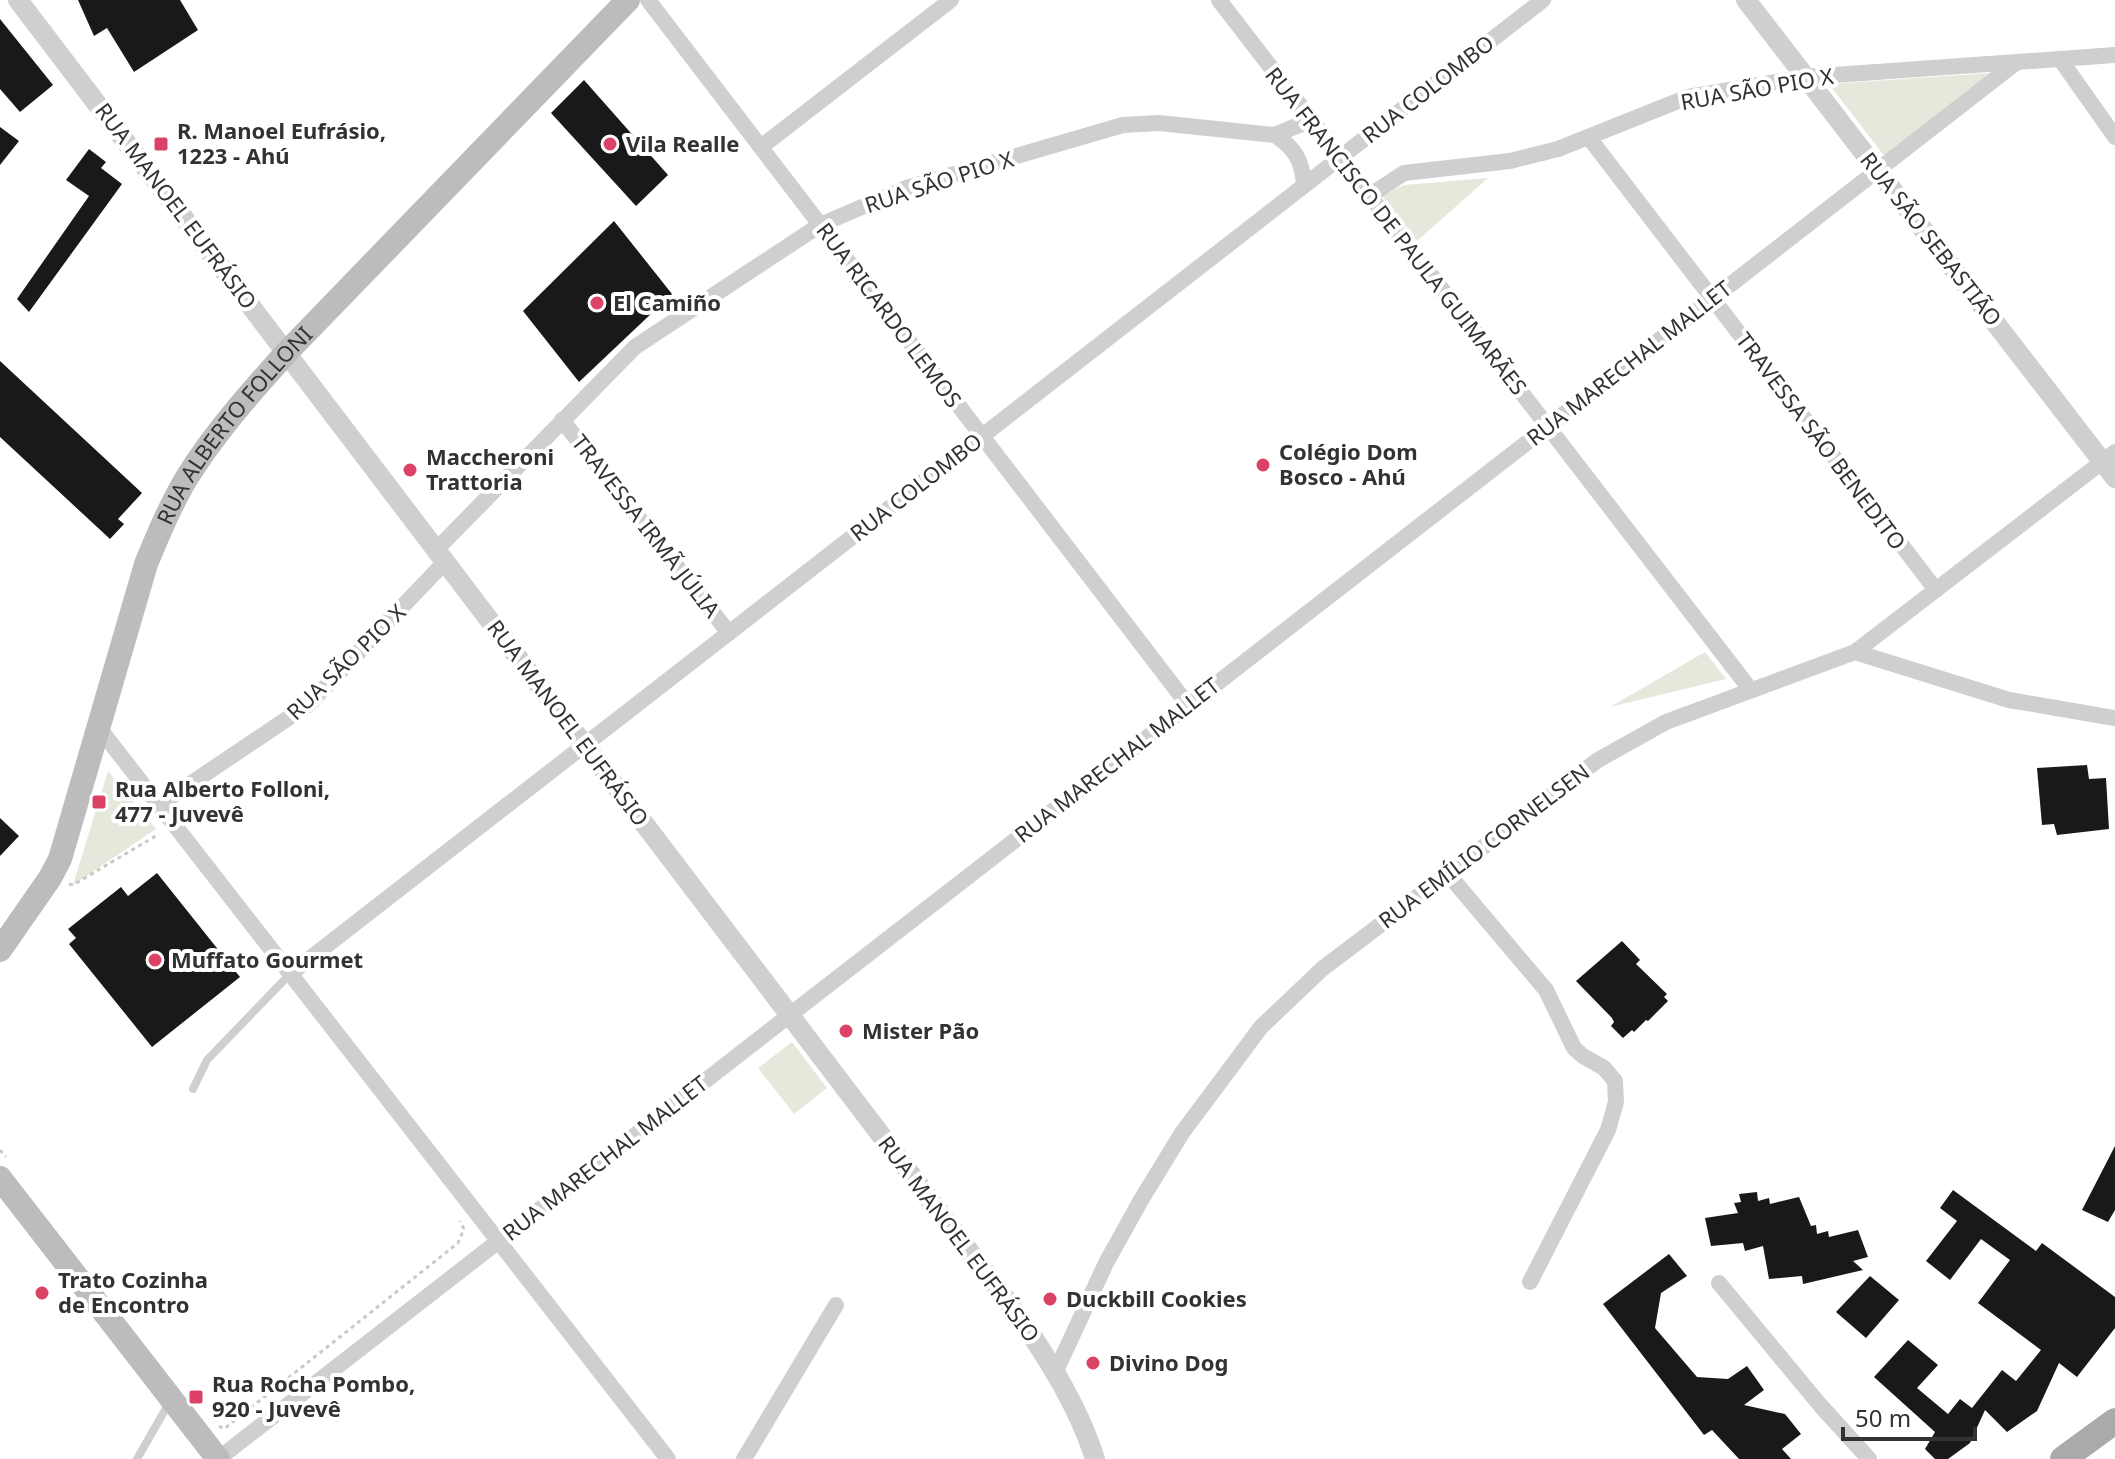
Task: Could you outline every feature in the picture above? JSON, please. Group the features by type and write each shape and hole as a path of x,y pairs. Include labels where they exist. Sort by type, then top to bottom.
{"main road":[{"name":"RUA ALBERTO FOLLONI","path":"0,950 50,878 67,839 146,564 185,480 214,439 287,352 628,0"},
{"path":"5,1170 218,1459"},
{"path":"2063,1459 2115,1421"}],"street":[{"name":"RUA MANOEL EUFRÁSIO","path":"18,0 1020,1318 1055,1373 1095,1459"},
{"name":"RUA RICARDO LEMOS","path":"648,0 1188,705"},
{"path":"761,147 951,0"},
{"name":"RUA FRANCISCO DE PAULA GUIMARÃES","path":"1219,0 1750,689"},
{"name":"RUA COLOMBO","path":"290,974 1543,0"},
{"name":"RUA SÃO SEBASTIÃO","path":"1746,0 1877,170 2108,457 2115,478"},
{"name":"RUA SÃO PIO X","path":"1369,196 1404,173 1510,161 1590,139 1688,97 1806,77 2115,55"},
{"path":"2060,59 2115,137"},
{"name":"RUA MARECHAL MALLET","path":"218,1459 2017,62"},
{"name":"RUA SÃO PIO X","path":"159,805 309,704 562,420 622,359 649,336 820,225 906,188 1123,125 1159,123 1275,135 1311,120"},
{"path":"1275,135 1297,154 1303,168 1304,185"},
{"name":"TRAVESSA SÃO BENEDITO","path":"1590,139 1936,590"},
{"name":"TRAVESSA IRMÃ JÚLIA","path":"562,420 729,633"},
{"name":"RUA EMÍLIO CORNELSEN","path":"1055,1373 1106,1263 1182,1133 1261,1027 1322,969 1598,760 1634,738 1750,689 1855,652 2108,457"},
{"path":"1855,652 2009,700 2115,718"},
{"path":"99,728 668,1459"},
{"path":"1448,874 1546,990 1574,1048 1604,1068 1615,1081 1616,1102 1608,1130 1530,1282"},
{"path":"1719,1283 1869,1459"},
{"path":"744,1459 836,1305"}],"lane":[{"path":"193,1089 207,1060 290,974"},
{"path":"137,1459 172,1399"}],"path":[{"path":"50,878 73,885 174,825"},
{"path":"0,1150 5,1170"},
{"path":"213,1423 224,1429 458,1243 464,1229 457,1214 470,1205"}],"shaded area":[{"path":"1991,73 1885,157 1829,84"},
{"path":"1488,178 1417,241 1382,196 1404,185"},
{"path":"1705,652 1726,679 1610,707"},
{"path":"108,771 156,829 73,885"},
{"path":"792,1042 827,1088 794,1114 758,1068"}],"building":[{"path":"78,0 180,0 198,30 134,72 107,28 94,36"},
{"path":"0,19 53,85 20,112 0,89"},
{"name":"Vila Realle","path":"584,80 668,175 636,206 551,113"},
{"path":"0,127 19,141 0,165"},
{"path":"89,149 106,162 101,168 122,184 29,312 17,299 89,196 66,180"},
{"name":"El Camiño","path":"614,221 672,294 579,382 523,311"},
{"path":"0,361 142,493 118,519 124,524 110,539 0,437"},
{"path":"2087,765 2089,779 2106,778 2109,829 2057,835 2054,824 2042,825 2037,768"},
{"path":"0,818 19,836 0,856"},
{"name":"Muffato Gourmet","path":"157,873 240,977 152,1047 69,944 76,938 68,929 121,887 128,896"},
{"path":"1622,941 1640,960 1636,964 1667,994 1664,997 1668,1001 1648,1021 1623,1038 1611,1026 1614,1022 1612,1018 1576,981"},
{"path":"2115,1146 2115,1210 2108,1222 2082,1210"},
{"path":"1953,1190 2036,1251 2042,1243 2115,1297 2115,1328 2077,1377 2059,1363 2037,1411 2007,1432 1985,1410 1970,1443 1948,1459 1935,1459 1925,1449 1935,1432 1874,1377 1908,1340 1938,1365 1917,1388 1948,1414 1960,1399 1972,1408 2002,1370 2016,1381 2041,1350 1978,1303 2010,1260 1981,1239 1950,1280 1926,1261 1957,1221 1940,1208"},
{"path":"1757,1192 1758,1201 1769,1198 1770,1204 1799,1197 1811,1226 1816,1225 1817,1234 1828,1231 1829,1237 1858,1230 1868,1257 1853,1261 1863,1270 1803,1284 1802,1276 1769,1279 1763,1246 1745,1251 1743,1243 1711,1246 1705,1218 1738,1213 1734,1203 1741,1202 1739,1194"},
{"path":"1669,1254 1687,1276 1661,1293 1655,1328 1697,1377 1728,1379 1747,1366 1764,1390 1744,1405 1785,1414 1801,1434 1782,1449 1791,1459 1739,1459 1712,1430 1704,1435 1603,1304"},
{"path":"1870,1276 1899,1300 1866,1338 1836,1312"}],"place":[{"name":"R. Manoel Eufrásio, 1223 - Ahú","path":"161,144"},
{"name":"Vila Realle","path":"610,144"},
{"name":"El Camiño","path":"597,303"},
{"name":"Colégio Dom Bosco - Ahú","path":"1263,465"},
{"name":"Maccheroni Trattoria","path":"410,470"},
{"name":"Rua Alberto Folloni, 477 - Juvevê","path":"99,802"},
{"name":"Muffato Gourmet","path":"155,960"},
{"name":"Mister Pão","path":"846,1031"},
{"name":"Trato Cozinha de Encontro","path":"42,1293"},
{"name":"Duckbill Cookies","path":"1050,1299"},
{"name":"Divino Dog","path":"1093,1363"},
{"name":"Rua Rocha Pombo, 920 - Juvevê","path":"196,1397"}]}
